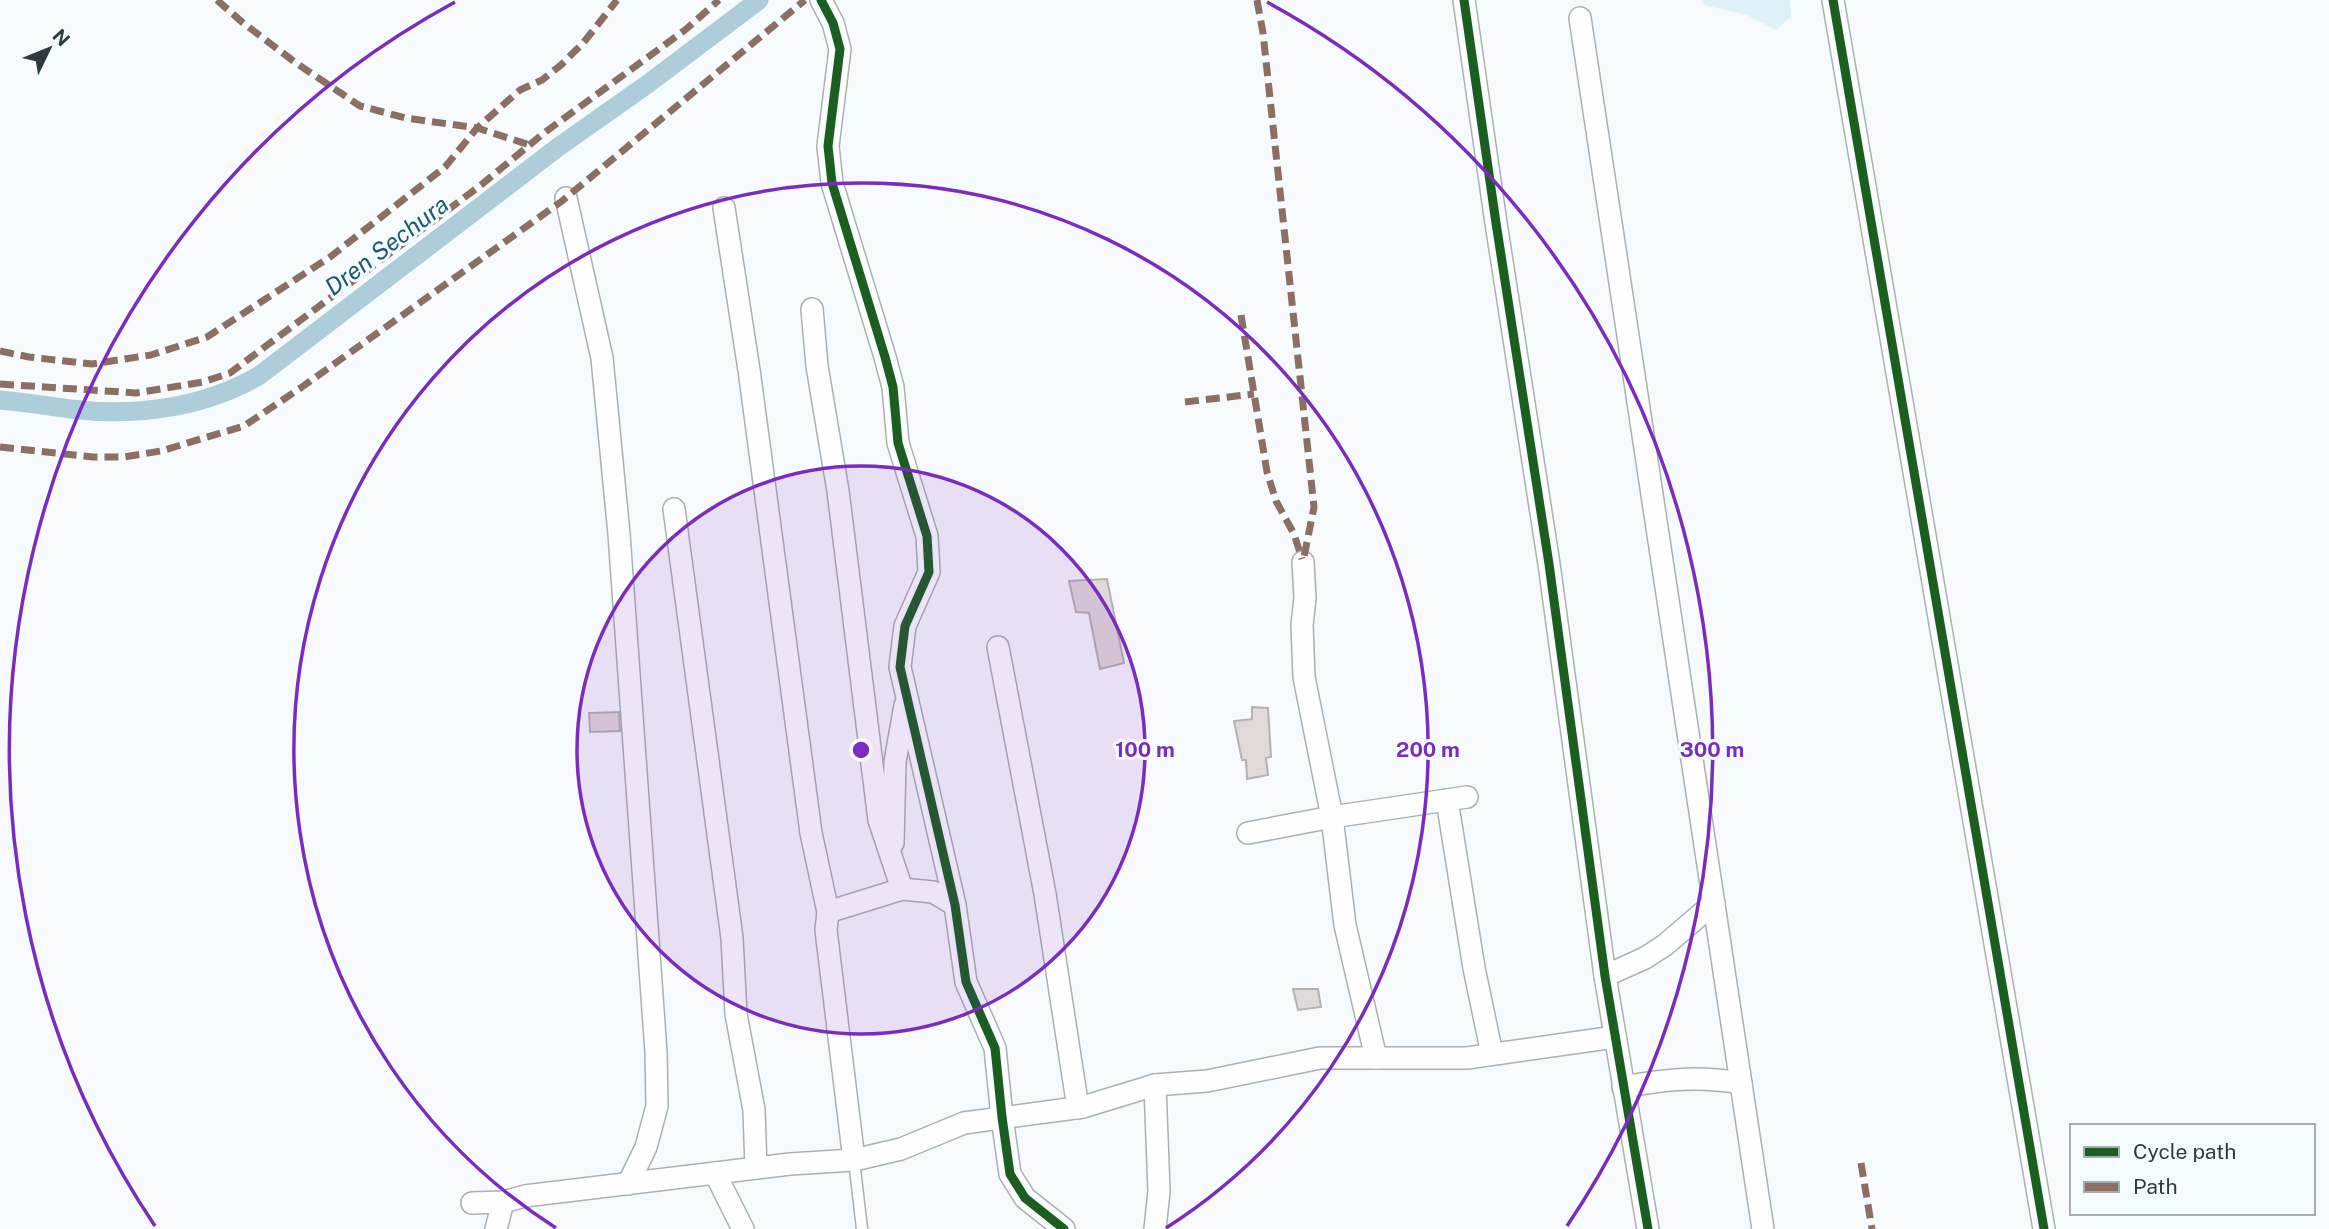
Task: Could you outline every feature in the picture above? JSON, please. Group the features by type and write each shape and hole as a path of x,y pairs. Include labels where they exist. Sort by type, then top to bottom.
{"street":[{"path":"821,0 833,23 840,49 828,146 832,183 885,357 893,387 898,443 927,536 929,572 905,626 900,667 955,905 966,982 995,1048 1010,1174 1025,1198 1064,1229"},
{"path":"1464,0 1549,564 1605,976 1647,1229"},
{"path":"1833,0 2044,1229"},
{"path":"1580,18 1763,1229"},
{"path":"566,198 602,358 619,534 656,1052 657,1106 646,1147 628,1184"},
{"path":"724,208 749,370 811,833 828,912 826,930 854,1160"},
{"path":"812,309 817,366 838,491 879,820 902,889"},
{"path":"674,509 732,938 736,1014 754,1110 756,1168"},
{"path":"1303,562 1304,677 1332,817 1345,925 1376,1058"},
{"path":"998,647 1042,880 1078,1108"},
{"path":"892,860 895,762 907,697"},
{"path":"1248,833 1457,798 1474,968 1492,1054"},
{"path":"828,912 902,889 933,892 955,905"},
{"path":"1605,976 1645,958 1665,945 1714,903"},
{"path":"472,1203 503,1202 525,1196 756,1168 854,1160 901,1149 964,1123 1078,1108 1155,1085 1207,1081 1320,1058 1467,1058 1615,1038"},
{"path":"1623,1087 1667,1079 1713,1079 1741,1083"},
{"path":"1155,1085 1159,1191 1155,1229"},
{"path":"715,1173 743,1229"},
{"path":"496,1229 503,1202"}],"lane":[{"path":"854,1160 862,1229"}],"shaded area":[{"path":"1701,0 1790,0 1791,17 1776,30 1747,15 1704,5"}],"building":[{"path":"1107,579 1124,663 1100,669 1089,613 1076,612 1069,581"},
{"path":"1252,707 1268,708 1271,757 1266,758 1268,775 1247,779 1246,760 1242,760 1234,721 1252,719"},
{"path":"619,712 620,731 590,732 589,713"},
{"path":"1293,989 1318,989 1321,1007 1298,1010"}],"waterway":[{"name":"Dren Sechura","path":"0,400 95,411 144,410 216,395 260,375 557,148 759,0"}],"marked path":[{"path":"217,0 296,63 360,106 406,118 477,128 530,145"},
{"path":"0,351 92,364 151,355 207,337 330,257 445,167 477,128 520,90 542,80 561,65 584,42 617,0"},
{"path":"0,384 136,393 203,382 230,373 481,185 544,133 685,30 719,0"},
{"path":"0,447 93,457 124,457 161,451 244,426 562,201 805,0"},
{"path":"1257,0 1263,33 1314,507 1303,562"},
{"path":"1241,315 1267,472 1276,501 1294,534 1302,559"},
{"path":"1185,402 1254,394"},
{"path":"1861,1163 1872,1229"}],"cycle path":[{"path":"821,0 833,23 840,49 828,146 832,183 885,357 893,387 898,443 927,536 929,572 905,626 900,667 955,905 966,982 995,1048 1010,1174 1025,1198 1064,1229"},
{"path":"1464,0 1549,564 1605,976 1648,1229"},
{"path":"1833,0 2044,1229"}]}
